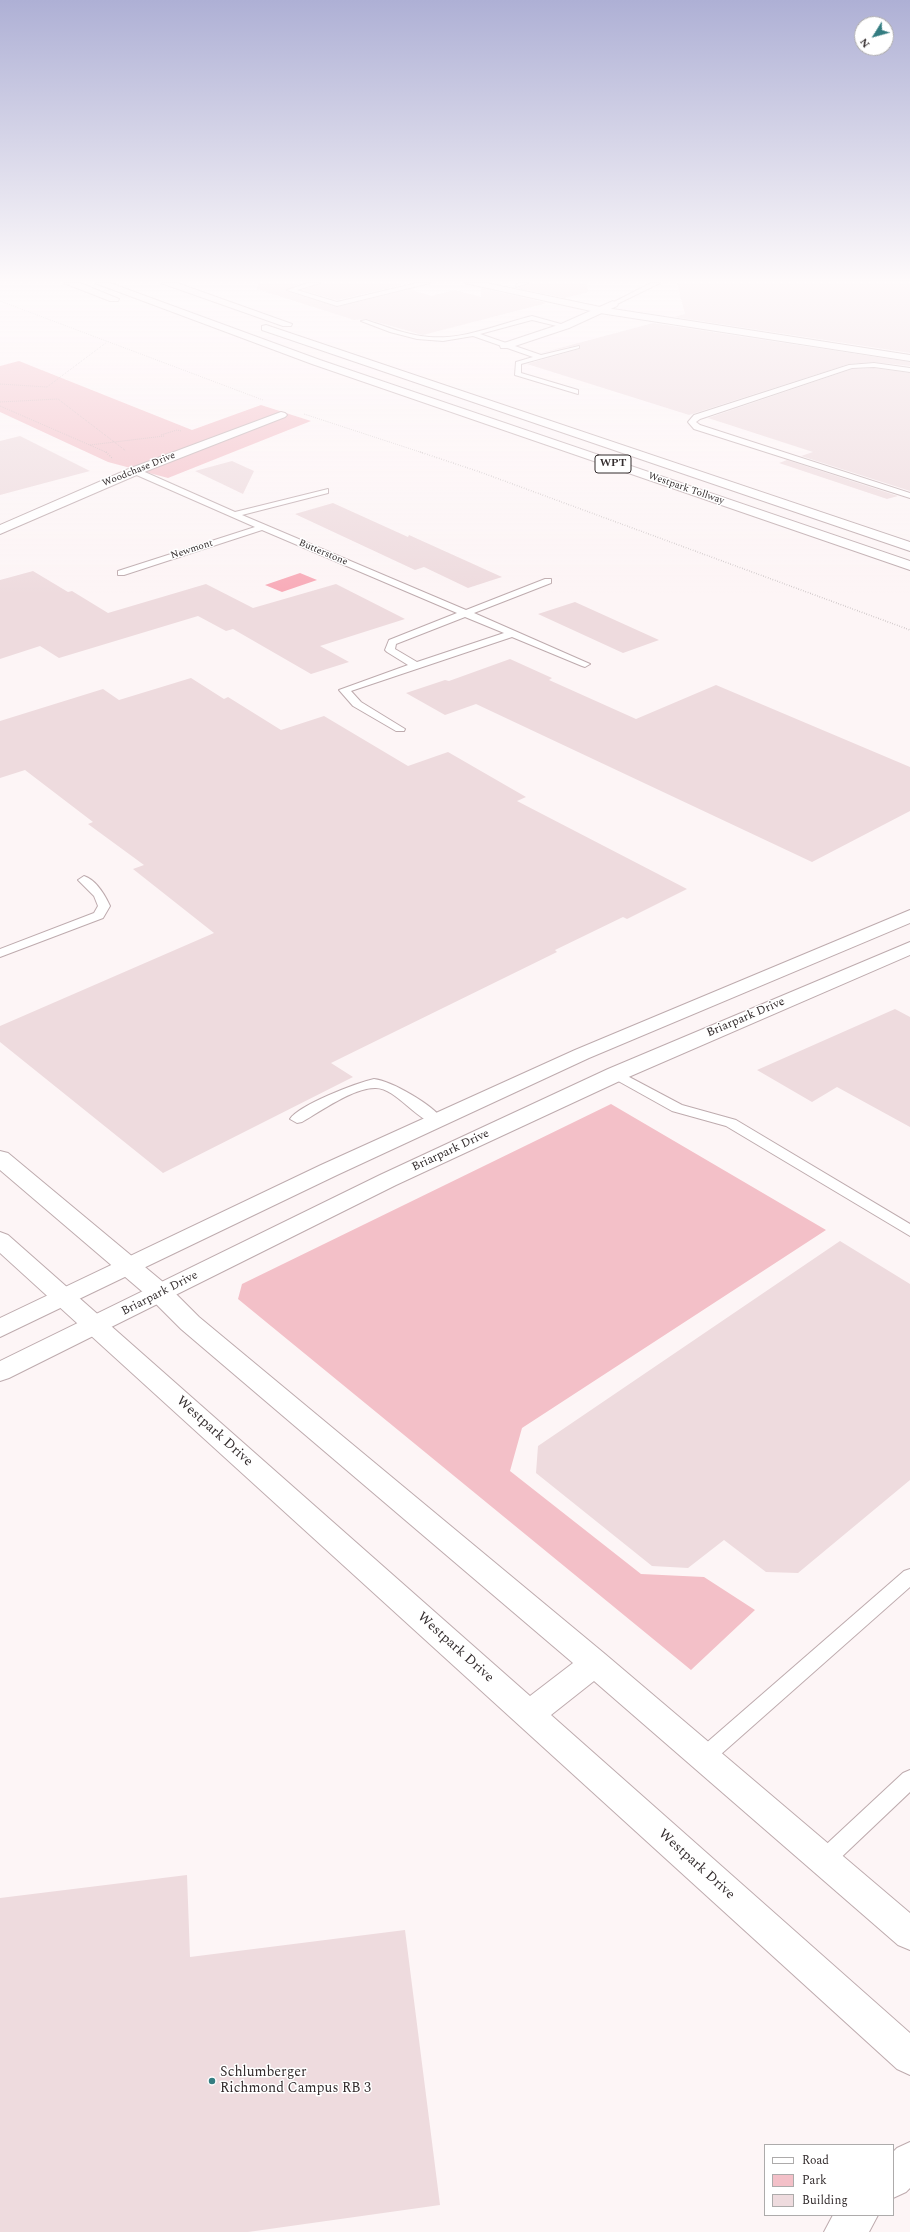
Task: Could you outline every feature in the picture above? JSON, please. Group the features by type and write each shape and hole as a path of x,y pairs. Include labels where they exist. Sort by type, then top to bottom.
{"main road":[{"name":"Westpark Tollway","path":"389,387 910,566"},
{"name":"Westpark Tollway","path":"440,387 910,546"},
{"path":"475,387 627,438"},
{"name":"Woodchase Drive","path":"0,530 135,471 281,415"},
{"path":"687,459 910,546"},
{"path":"0,1328 436,1120 582,1054 910,916"},
{"name":"Briarpark Drive","path":"0,1372 96,1326 388,1180 616,1074 910,948"},
{"path":"582,1054 616,1074"},
{"path":"0,1158 160,1293 190,1323 704,1757 910,1934"},
{"name":"Westpark Drive","path":"0,1240 910,2057"},
{"path":"529,1715 594,1664"},
{"path":"894,2178 910,2161"},
{"path":"843,2232 858,2216"}],"lane":[{"path":"559,387 575,392"},
{"path":"787,387 697,417 692,422 697,427 910,496"},
{"name":"Butterstone","path":"135,471 511,634 585,664"},
{"path":"234,515 325,491"},
{"name":"Newmont","path":"121,573 263,527"},
{"path":"415,665 390,650 392,642 548,581"},
{"path":"400,729 357,704 344,690 511,634"},
{"path":"0,953 99,915 104,906 100,895 84,880"},
{"path":"616,1074 677,1108 731,1123 910,1231"},
{"path":"297,1119 356,1088 372,1083 381,1084 393,1090 436,1120"},
{"path":"704,1757 910,1576"},
{"path":"824,1860 910,1779"}],"path":[{"path":"229,387 269,402"},
{"path":"0,402 58,399 125,450 133,452"},
{"path":"0,406 110,454 114,460"},
{"path":"299,412 480,472 910,630"},
{"path":"89,445 160,436 167,437"}],"green space":[{"path":"0,387 85,387 192,430 261,405 311,421 168,478 108,462 0,412"},
{"path":"611,1104 826,1230 522,1428 510,1471 641,1574 704,1577 755,1610 691,1670 238,1299 242,1284"}],"shaded area":[{"path":"300,573 317,580 282,592 265,585"}],"building":[{"path":"601,387 776,387 689,415"},
{"path":"799,387 910,387 910,491 801,456 813,452 708,418"},
{"path":"20,436 90,471 0,495 0,441"},
{"path":"787,460 898,496 887,499 779,463"},
{"path":"232,461 254,471 243,494 195,471"},
{"path":"333,503 502,577 468,588 424,567 415,570 295,514"},
{"path":"33,571 68,592 72,591 108,613 206,584 253,608 336,584 405,619 320,646 349,662 311,674 233,629 226,631 198,616 59,658 40,646 0,659 0,580"},
{"path":"575,602 659,640 623,653 538,614"},
{"path":"510,659 552,678 549,680 636,719 716,685 910,767 910,811 812,862 476,704 445,715 406,693 445,680 449,681"},
{"path":"191,678 224,699 228,697 281,730 324,716 408,766 448,752 526,797 517,801 687,889 627,919 623,917 555,950 557,952 331,1063 353,1077 163,1173 0,1042 0,1026 214,933 133,869 144,865 88,824 93,822 25,770 0,778 0,721 103,689 119,700"},
{"path":"895,1009 910,1017 910,1127 837,1087 812,1102 757,1070"},
{"path":"840,1241 910,1284 910,1480 798,1573 766,1572 724,1540 688,1568 652,1566 536,1473 538,1446"},
{"name":"Schlumberger Richmond Campus RB 3","path":"187,1875 190,1957 405,1930 440,2205 248,2232 0,2232 0,1898"}],"place":[{"name":"Schlumberger Richmond Campus RB 3","path":"212,2081"}]}
